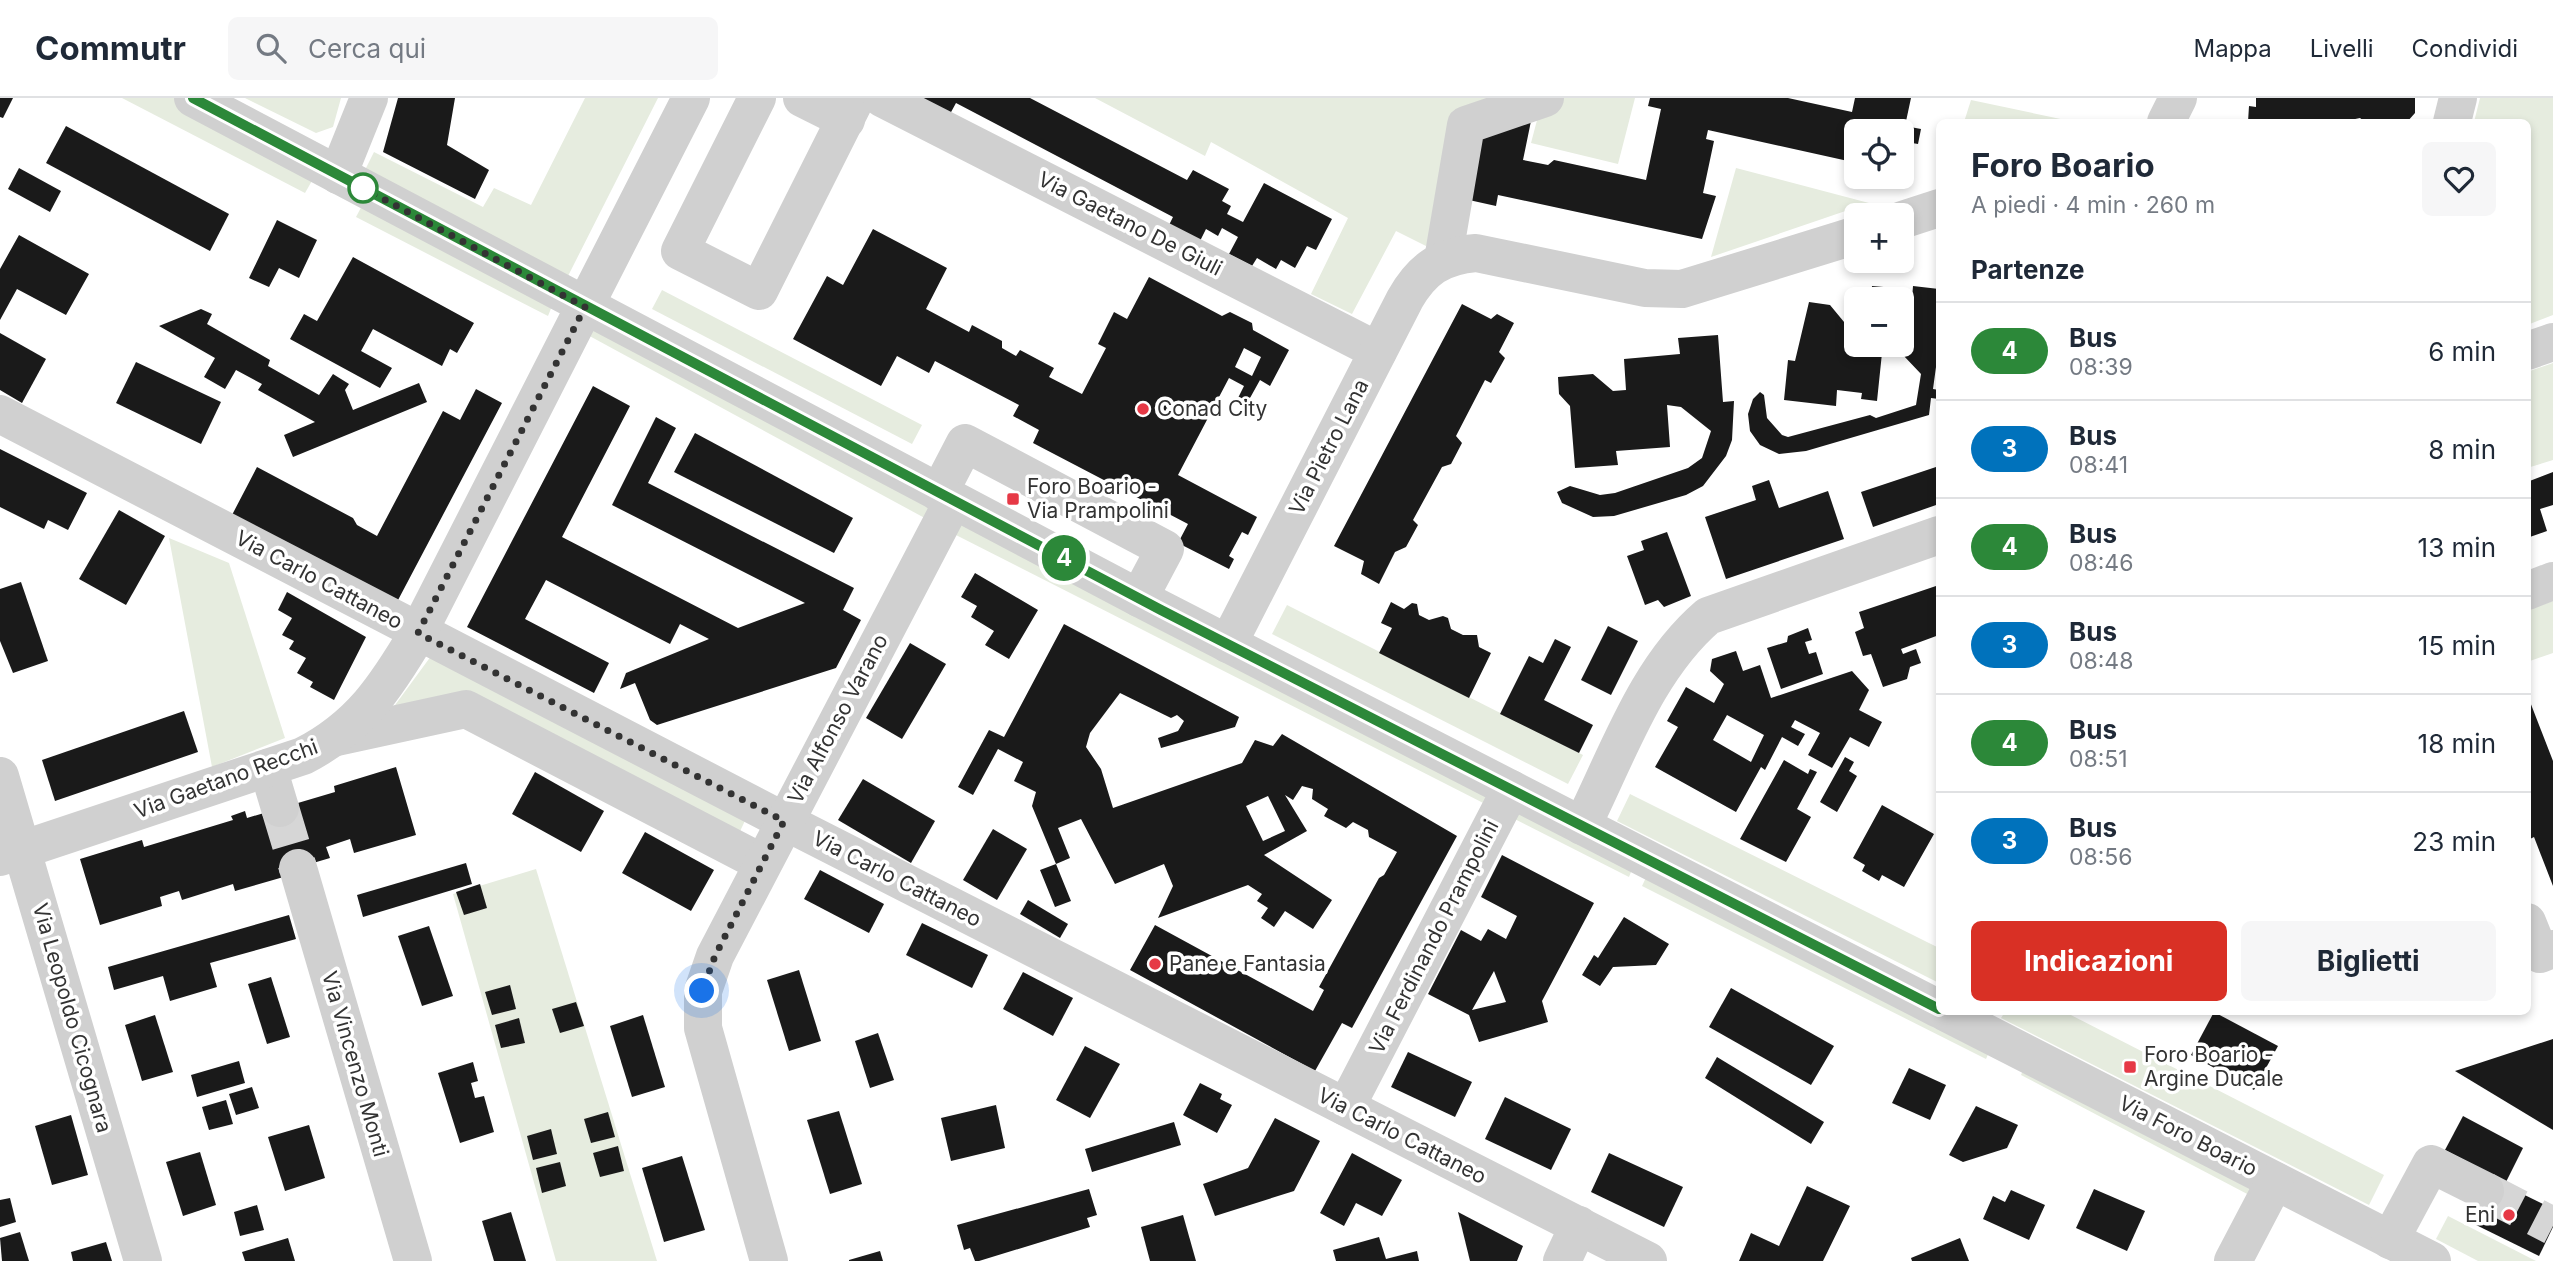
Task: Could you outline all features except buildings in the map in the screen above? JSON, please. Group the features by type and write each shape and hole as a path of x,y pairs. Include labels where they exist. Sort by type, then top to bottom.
{"street":[{"path":"193,98 1228,645 1936,1007"},
{"path":"338,174 369,98"},
{"name":"Via Gaetano Recchi","path":"11,853 303,756 337,737 376,699 418,633 691,98"},
{"path":"757,98 680,251 759,291 851,109 802,98"},
{"name":"Via Gaetano De Giuli","path":"882,98 1378,351"},
{"path":"1545,98 1466,125 1459,256 1645,288 1682,289 1844,239"},
{"path":"2168,119 2178,98"},
{"path":"2453,119 2458,98"},
{"path":"1914,216 1936,209"},
{"name":"Via Pietro Lana","path":"1228,645 1416,280 1427,268 1459,256"},
{"path":"2531,350 2553,342"},
{"name":"Via Carlo Cattaneo","path":"0,414 784,821 1352,1096 1579,1225 1648,1261"},
{"path":"946,497 965,443 1166,549 1139,598"},
{"name":"Via Alfonso Varano","path":"769,1261 708,1048 701,1009 707,975 946,497"},
{"path":"1583,826 1660,668 1683,637 1708,616 1936,536"},
{"path":"2531,589 2553,581"},
{"path":"337,737 466,709 762,863"},
{"path":"268,768 280,808"},
{"name":"Via Leopoldo Cicognara","path":"0,776 11,853 144,1261"},
{"name":"Via Ferdinando Prampolini","path":"1352,1096 1511,789"},
{"name":"Via Vincenzo Monti","path":"298,867 413,1261"},
{"path":"2531,932 2540,954 2553,949"},
{"name":"Via Foro Boario","path":"1951,1015 2432,1261"},
{"path":"2390,1240 2431,1164 2485,1191"},
{"path":"2233,1261 2275,1181"},
{"path":"1562,1261 1579,1225"}],"shaded area":[{"path":"122,98 174,98 317,172 305,193"},
{"path":"245,98 341,98 333,127 316,133"},
{"path":"585,98 658,98 566,280 364,172 374,152 483,207 494,188 531,205"},
{"path":"1095,98 1518,98 1426,246 1396,231 1352,314 1311,294 1348,218 1211,142 1205,156"},
{"path":"1533,98 1635,98 1618,164 1531,143 1541,105"},
{"path":"2480,98 2553,98 2553,315 2531,323 2531,119 2475,119"},
{"path":"1971,100 2061,119 1965,119"},
{"path":"1736,168 1869,203 1844,203 1844,212 1711,257"},
{"path":"365,200 554,301 548,316 356,217"},
{"path":"662,290 922,425 912,444 652,309"},
{"path":"590,323 936,505 932,522 584,333"},
{"path":"2553,363 2553,460 2531,467 2531,371"},
{"path":"960,517 1635,862 1629,877 952,533"},
{"path":"169,538 229,563 285,738 212,767"},
{"path":"2553,601 2553,653 2531,661 2531,609"},
{"path":"1287,605 1583,755 1568,784 1272,634"},
{"path":"434,652 750,810 735,842 469,702 387,716"},
{"path":"1630,794 1936,947 1936,981 1617,821"},
{"path":"536,869 657,1261 556,1261 453,894"},
{"path":"1650,869 1993,1043 1986,1059 1642,886"},
{"path":"2003,1015 2071,1015 2384,1175 2369,1205 2001,1018"},
{"path":"2026,1063 2257,1181 2251,1196 2021,1075"},
{"path":"2448,1216 2536,1261 2478,1261 2436,1239"}],"tunnel":[{"path":"280,808 298,868"},
{"path":"2485,1191 2553,1226"}],"bus line":[{"name":"4","path":"193,98 1161,610 1936,1007"}],"place":[{"name":"Conad City","path":"1143,409"},
{"name":"Foro Boario - Via Prampolini","path":"1013,499"},
{"name":"Pane e Fantasia","path":"1155,964"},
{"name":"Foro Boario - Argine Ducale","path":"2130,1067"},
{"name":"Eni","path":"2509,1215"}],"route":[{"path":"363,188 585,307 418,633 784,821 715,956 702,991"}]}
